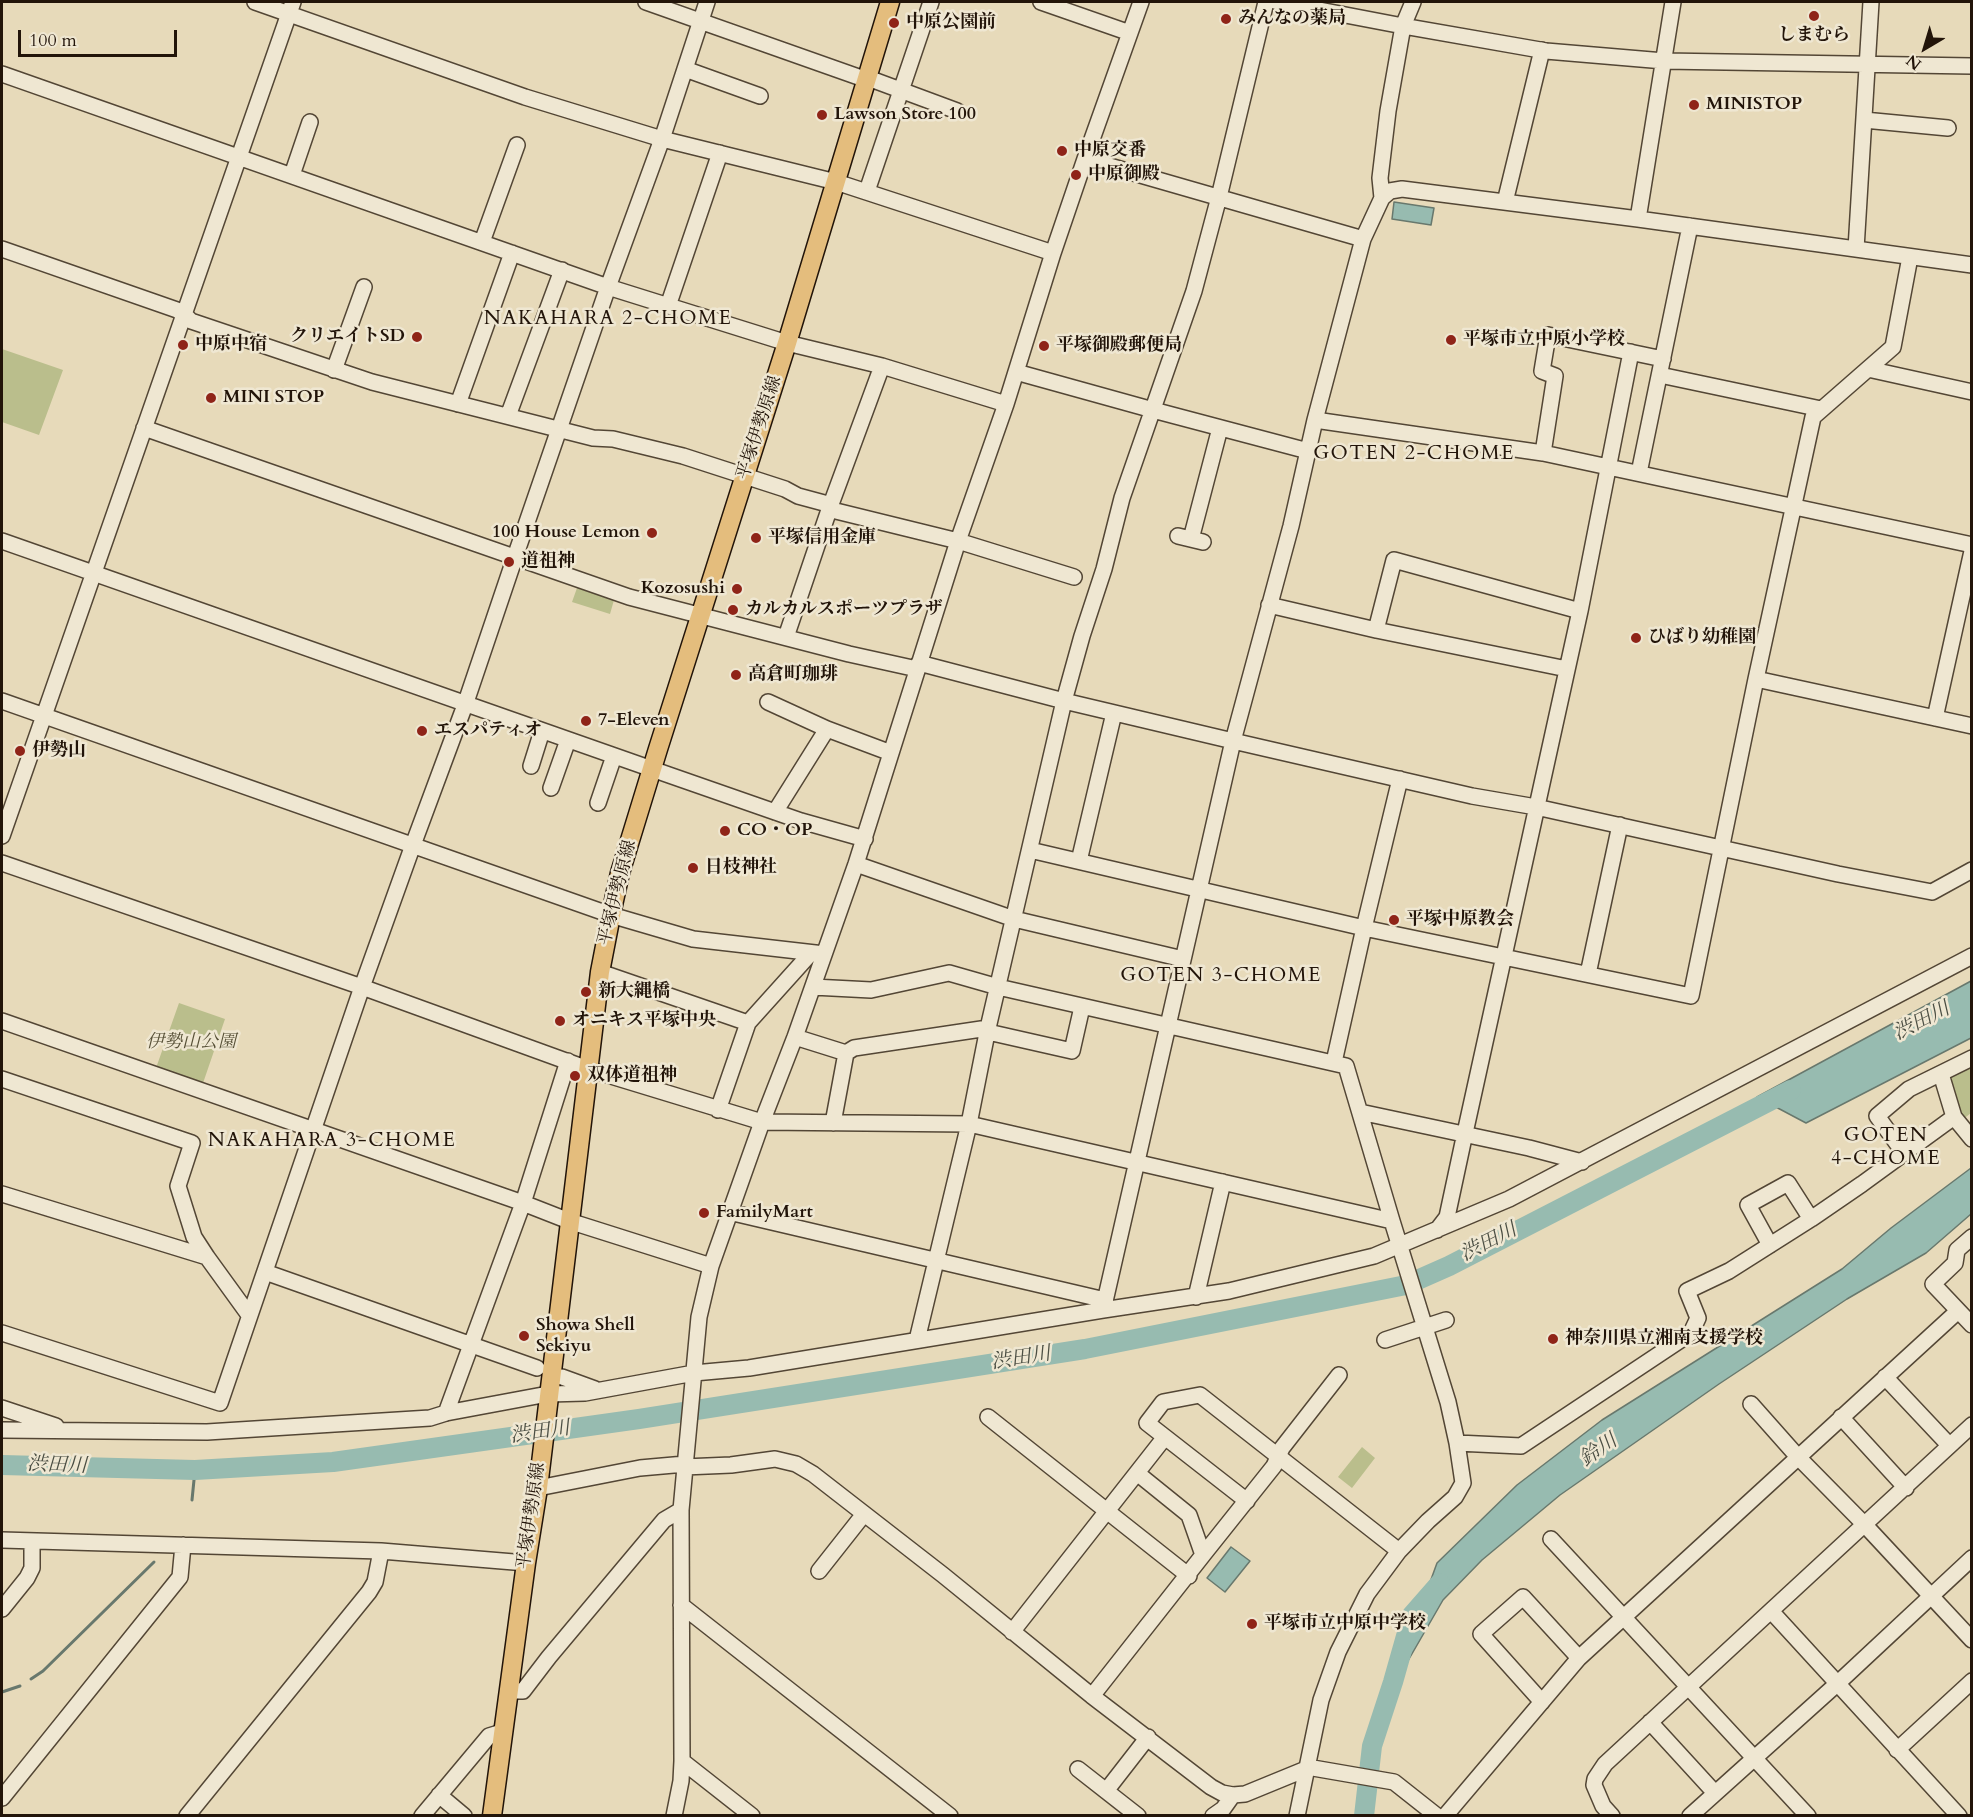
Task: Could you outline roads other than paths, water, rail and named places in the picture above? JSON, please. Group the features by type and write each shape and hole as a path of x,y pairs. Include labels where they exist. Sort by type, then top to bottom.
{"main road":[{"name":"平塚伊勢原線","path":"492,1815 538,1484 600,972 620,873 699,615 787,343 890,2"}],"street":[{"path":"255,2 291,8 525,97 662,139 867,191 1053,253"},
{"path":"646,2 957,111"},
{"path":"2,1333 220,1403 362,987 465,705 514,557 662,139 707,2"},
{"path":"867,191 932,2"},
{"path":"1041,2 1130,33"},
{"path":"674,1815 681,1781 682,1761 681,1510 699,1317 711,1266 813,987 818,953 865,839 958,540 1006,404 1053,253 1141,2"},
{"path":"917,1340 969,1124 988,1030 1064,701 1104,568 1122,498 1194,291 1266,2"},
{"path":"1277,2 1321,6 1403,26 1542,50 1664,61 1971,66"},
{"path":"1382,198 1380,178 1385,134 1403,26 1413,2"},
{"path":"1638,219 1673,2"},
{"path":"1856,249 1870,2"},
{"path":"2,836 291,8"},
{"path":"1505,202 1542,50"},
{"path":"685,69 760,96"},
{"path":"3,78 292,175 608,288 787,343 882,366 1006,404"},
{"path":"1864,120 1948,128"},
{"path":"292,175 310,122"},
{"path":"482,242 517,145"},
{"path":"668,306 720,153"},
{"path":"1085,159 1363,238"},
{"path":"1104,1305 1233,741 1291,526 1363,238 1382,198 1390,191 1402,189 1971,265"},
{"path":"1639,473 1690,226"},
{"path":"2,249 184,314 191,321 372,382 593,438 613,439 683,456 745,476 836,511 958,540 1074,577"},
{"path":"458,404 512,253"},
{"path":"1030,850 1364,928 1691,996 1756,680 1814,417 1893,347 1910,257"},
{"path":"508,416 562,270"},
{"path":"334,370 364,287"},
{"path":"1543,453 1556,376 1542,371 1548,335 1663,359"},
{"path":"1437,1230 1447,1217 1466,1133 1580,611 1631,352"},
{"path":"786,637 830,507 882,366"},
{"path":"1868,369 1971,392"},
{"path":"1016,372 1152,411 1308,451"},
{"path":"1660,375 1821,409"},
{"path":"1316,420 1543,453 1794,505 1971,545"},
{"path":"144,428 629,597 786,637 1400,779 1838,874 1932,892 1971,870"},
{"path":"1191,539 1220,428"},
{"path":"2,542 652,770 775,812 865,839"},
{"path":"1935,718 1971,551"},
{"path":"1376,630 1394,560 1580,611"},
{"path":"1269,605 1376,630 1567,669"},
{"path":"1756,680 1971,726"},
{"path":"2,701 611,915 693,939 818,953"},
{"path":"768,702 827,729 891,753"},
{"path":"1079,861 1114,713"},
{"path":"775,812 827,729"},
{"path":"531,766 542,731"},
{"path":"551,788 568,740"},
{"path":"598,803 614,756"},
{"path":"1334,1062 1400,779"},
{"path":"1588,974 1620,825"},
{"path":"2,863 362,987 588,1069 762,1122 969,1124 1392,1221"},
{"path":"856,864 1014,919 1183,959"},
{"path":"718,1110 748,1023 818,953"},
{"path":"2,1430 207,1432 430,1418 446,1413 749,1368 917,1340 1104,1305 1196,1297 1229,1291 1374,1256 1509,1199 1971,956"},
{"path":"600,972 748,1023"},
{"path":"813,987 871,990 949,973 1082,1007 1346,1066 1448,1402 1457,1443 1462,1483 1455,1497 1399,1551 1367,1594 1338,1652 1321,1700 1310,1769 1297,1815"},
{"path":"833,1123 846,1053 854,1048 988,1030 1072,1052 1082,1007"},
{"path":"2,1021 569,1221 711,1266"},
{"path":"795,1037 846,1053"},
{"path":"1904,1153 1877,1116 1909,1089 1971,1058"},
{"path":"446,1413 523,1203 568,1061"},
{"path":"1941,1074 1953,1117 1969,1137"},
{"path":"2,1080 192,1143 178,1185 194,1237 249,1315"},
{"path":"1360,1112 1466,1133 1582,1162"},
{"path":"1457,1443 1521,1446 1691,1333 1698,1318 1687,1291 1729,1270 1811,1219 1866,1190 1904,1153 1953,1117"},
{"path":"1196,1297 1223,1182"},
{"path":"1770,1245 1748,1205 1788,1183 1811,1219"},
{"path":"2,1194 207,1257"},
{"path":"729,1212 935,1261 1104,1305"},
{"path":"1971,1237 1957,1250 1955,1263 1933,1284 1971,1325"},
{"path":"265,1272 537,1368"},
{"path":"1446,1815 1579,1658 1958,1311"},
{"path":"1385,1340 1446,1320"},
{"path":"1092,1696 1274,1466 1282,1448 1339,1375"},
{"path":"562,1377 598,1390"},
{"path":"1885,1377 1949,1445"},
{"path":"1246,1501 1147,1423 1163,1402 1200,1395 1399,1551"},
{"path":"1751,1404 1971,1640"},
{"path":"2,1408 70,1431"},
{"path":"988,1417 1189,1576"},
{"path":"1841,1417 1906,1487"},
{"path":"1612,1815 1603,1806 1594,1785 1595,1779 1605,1764 1971,1425"},
{"path":"1012,1632 1165,1437"},
{"path":"538,1484 640,1468 685,1464 731,1465 775,1459 796,1464 813,1474 1092,1696 1211,1787 1233,1795 1245,1794 1310,1769 1394,1782 1437,1815"},
{"path":"1137,1473 1189,1515 1203,1555"},
{"path":"509,1691 523,1691 664,1520 681,1510"},
{"path":"819,1571 864,1514"},
{"path":"1551,1539 1808,1815"},
{"path":"2,1540 381,1551 526,1563"},
{"path":"2,1609 27,1578 32,1568 32,1541"},
{"path":"2,1798 180,1577 183,1545"},
{"path":"187,1815 369,1592 375,1582 381,1551"},
{"path":"1690,1815 1838,1683 1971,1558"},
{"path":"1542,1702 1481,1634 1523,1597 1579,1658"},
{"path":"681,1605 950,1815"},
{"path":"1771,1611 1959,1815"},
{"path":"1897,1750 1971,1681"},
{"path":"1650,1722 1715,1793"},
{"path":"422,1815 489,1736 502,1731"},
{"path":"1106,1791 1148,1737"},
{"path":"682,1761 752,1815"},
{"path":"1078,1769 1138,1815"},
{"path":"439,1795 464,1815"},
{"path":"1213,1815 1223,1809 1233,1795"}],"water":[{"path":"1394,202 1434,208 1431,225 1392,219"},
{"path":"1971,981 1971,1038 1806,1123 1757,1097"},
{"path":"1971,1168 1971,1214 1926,1253 1847,1299 1719,1384 1560,1495 1482,1560 1443,1600 1390,1692 1437,1563 1517,1485 1602,1420 1842,1269 1891,1228"},
{"path":"1231,1547 1250,1561 1225,1592 1207,1578"}],"waterway":[{"name":"渋田川","path":"2,1465 195,1470 333,1462 639,1419 1085,1349 1406,1285 1449,1266 1791,1090"},
{"path":"192,1500 195,1470"},
{"path":"31,1679 43,1671 154,1562"},
{"name":"鈴川","path":"1364,1816 1372,1746 1412,1615 1440,1583"},
{"path":"2,1692 20,1686"}],"place":[{"name":"しまむら","path":"1814,16"},
{"name":"みんなの薬局","path":"1226,19"},
{"name":"中原公園前","path":"894,23"},
{"name":"MINISTOP","path":"1694,105"},
{"name":"Lawson Store 100","path":"822,115"},
{"name":"中原交番","path":"1062,151"},
{"name":"中原御殿","path":"1076,175"},
{"name":"クリエイトSD","path":"417,337"},
{"name":"平塚市立中原小学校","path":"1451,340"},
{"name":"中原中宿","path":"183,345"},
{"name":"平塚御殿郵便局","path":"1044,346"},
{"name":"MINI STOP","path":"211,398"},
{"name":"100 House Lemon","path":"652,533"},
{"name":"平塚信用金庫","path":"756,538"},
{"name":"道祖神","path":"509,562"},
{"name":"Kozosushi","path":"737,589"},
{"name":"カルカルスポーツプラザ","path":"733,610"},
{"name":"ひばり幼稚園","path":"1636,638"},
{"name":"高倉町珈琲","path":"736,675"},
{"name":"7-Eleven","path":"586,721"},
{"name":"エスパティオ","path":"422,731"},
{"name":"伊勢山","path":"20,751"},
{"name":"CO・OP","path":"725,831"},
{"name":"日枝神社","path":"693,868"},
{"name":"平塚中原教会","path":"1394,920"},
{"name":"新大縄橋","path":"586,992"},
{"name":"オニキス平塚中央","path":"560,1021"},
{"name":"双体道祖神","path":"575,1076"},
{"name":"FamilyMart","path":"704,1213"},
{"name":"Showa Shell Sekiyu","path":"524,1336"},
{"name":"神奈川県立湘南支援学校","path":"1553,1339"},
{"name":"平塚市立中原中学校","path":"1252,1624"}],"district":[{"name":"NAKAHARA 2-CHOME","path":"608,319"},
{"name":"GOTEN 2-CHOME","path":"1414,454"},
{"name":"GOTEN 3-CHOME","path":"1221,976"},
{"name":"NAKAHARA 3-CHOME","path":"332,1141"},
{"name":"GOTEN 4-CHOME","path":"1886,1148"}],"park label":[{"name":"伊勢山公園","path":"191,1043"}]}
